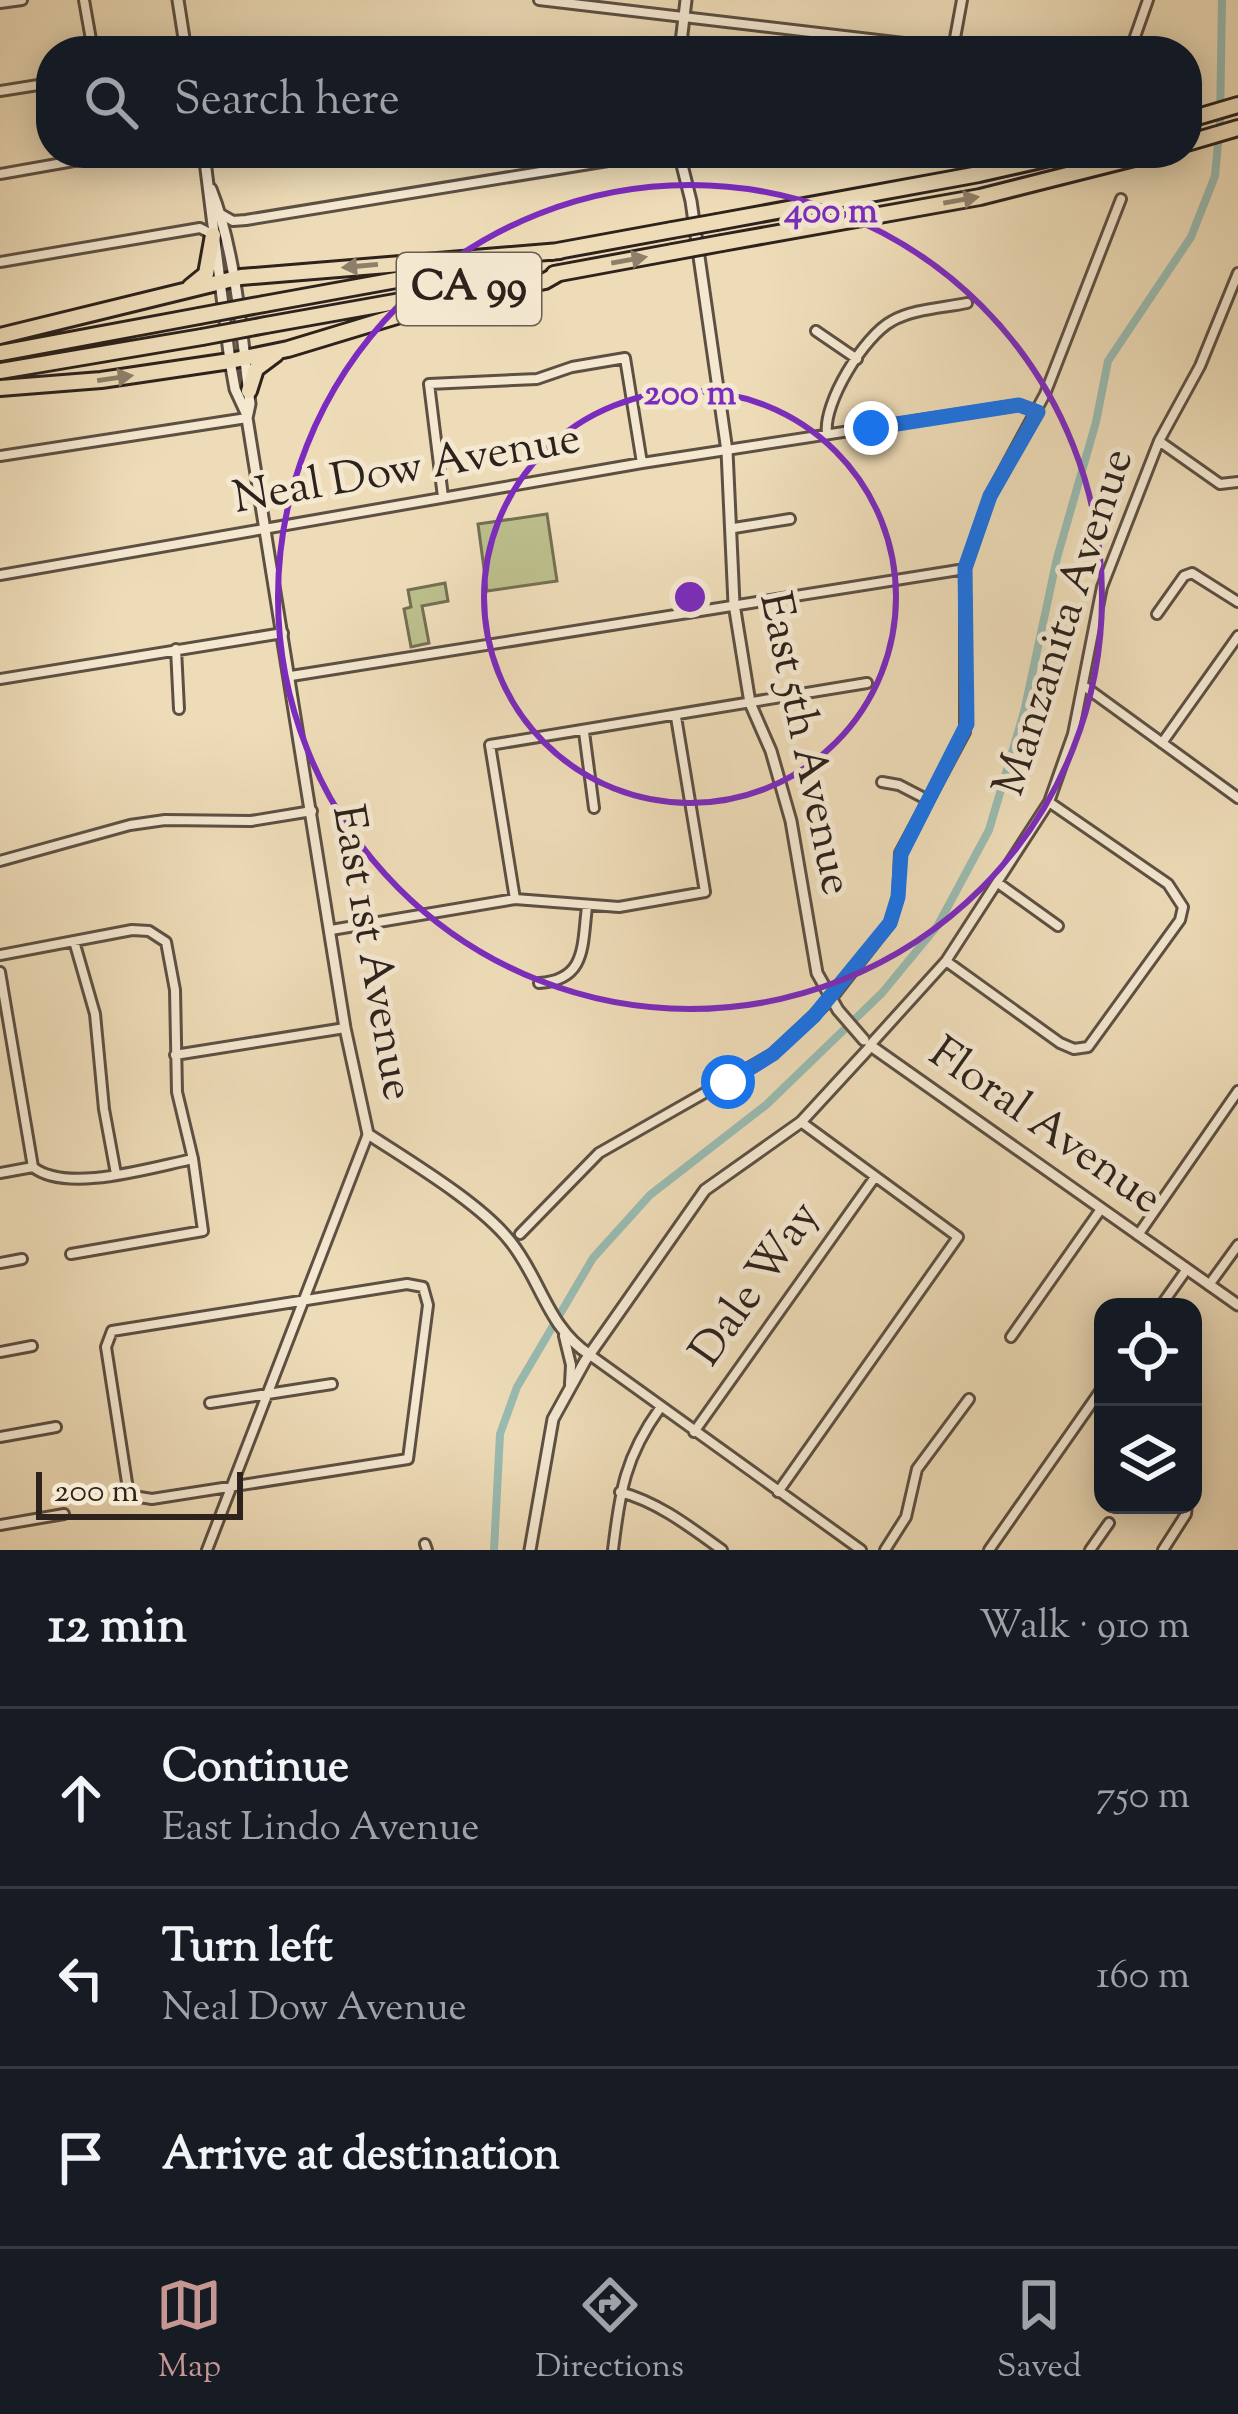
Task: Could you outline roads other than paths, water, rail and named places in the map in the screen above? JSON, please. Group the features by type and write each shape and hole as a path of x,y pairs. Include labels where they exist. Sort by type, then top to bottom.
{"highway":[{"path":"1202,115 1238,104"},
{"path":"1202,139 1238,128"},
{"name":"CA 99","path":"0,352 1006,168"},
{"name":"CA 99","path":"0,371 980,197 1095,168"},
{"path":"187,289 206,274 212,233"},
{"path":"0,336 225,282 560,251"},
{"path":"0,388 101,380 288,349 420,310 545,281 559,273"},
{"path":"248,392 261,363 288,349"}],"street":[{"path":"0,3 22,0"},
{"path":"84,0 90,36"},
{"path":"178,0 184,36"},
{"path":"539,0 844,36"},
{"path":"682,36 686,0"},
{"path":"955,36 962,0"},
{"path":"1135,36 1148,0"},
{"path":"0,91 36,85"},
{"path":"0,174 36,167"},
{"name":"East 1st Avenue","path":"207,168 215,215 212,233 248,392 247,417 345,1028 368,1134 207,1550"},
{"path":"0,262 212,233 233,221 563,168"},
{"name":"East 5th Avenue","path":"683,168 692,201 728,452 734,604 750,703 781,784 812,953 831,999 868,1043"},
{"path":"516,1239 598,1153 773,1054 831,999 890,923 898,897 901,854 967,724 965,568 990,496 1038,412 1121,199"},
{"path":"215,215 233,221"},
{"name":"Manzanita Avenue","path":"530,1550 548,1440 570,1384 590,1355 705,1190 801,1122 946,962 1049,802 1067,756 1102,586 1159,441 1200,366 1236,289 1238,273"},
{"path":"827,434 832,398 857,359 891,321 967,303"},
{"path":"816,332 857,359"},
{"path":"443,497 429,384 537,379 625,358 643,463"},
{"name":"East 1st Avenue","path":"237,359 235,389 247,417"},
{"name":"Neal Dow Avenue","path":"0,575 827,434 1019,405 1038,412"},
{"path":"0,456 247,417"},
{"path":"1159,441 1220,484 1238,482"},
{"path":"734,528 790,519"},
{"path":"291,676 965,568"},
{"path":"1157,614 1184,576 1192,573 1238,602"},
{"path":"0,679 284,633"},
{"path":"1162,743 1238,636"},
{"path":"176,649 178,709"},
{"path":"515,899 490,745 867,683"},
{"path":"1084,686 1238,797"},
{"path":"331,930 515,899 587,907 637,905 705,892 676,717"},
{"path":"584,732 595,808"},
{"path":"882,782 928,800"},
{"path":"946,962 1060,1043 1074,1049 1088,1047 1180,920 1183,907 1168,884 1049,802"},
{"path":"0,861 130,825 165,820 251,821 312,811"},
{"path":"998,883 1058,926"},
{"path":"539,982 565,977 577,966 587,907"},
{"path":"0,955 142,930 166,942 173,962 177,1092 193,1160 202,1231 70,1254"},
{"path":"74,941 95,1014 116,1174"},
{"path":"0,972 33,1167 43,1175 68,1180 193,1160"},
{"path":"175,1055 345,1028"},
{"name":"Floral Avenue","path":"868,1043 1238,1306"},
{"path":"1138,1235 1238,1090"},
{"path":"778,1492 958,1237 801,1122"},
{"path":"368,1134 516,1239 535,1287 564,1336 570,1384"},
{"path":"0,1173 33,1167"},
{"name":"Dale Way","path":"694,1432 875,1177"},
{"path":"1011,1337 1101,1209"},
{"path":"1209,1285 1238,1245"},
{"path":"0,1263 22,1259"},
{"path":"1166,1298 1186,1269"},
{"path":"407,1284 423,1287 428,1305 408,1459 152,1499 134,1496 128,1489 107,1338 112,1330 302,1300 407,1284"},
{"path":"564,1336 854,1548"},
{"path":"0,1352 32,1346"},
{"path":"210,1403 332,1384"},
{"path":"885,1550 906,1517 917,1469 969,1400"},
{"path":"988,1550 1094,1400"},
{"path":"613,1550 620,1492 634,1448 660,1408"},
{"path":"0,1437 56,1427"},
{"path":"620,1492 667,1512 722,1550"},
{"path":"0,1525 64,1514"},
{"path":"1163,1550 1182,1514"},
{"path":"1090,1550 1109,1523"}],"waterway":[{"path":"494,1550 500,1434 517,1387 593,1258 650,1195 766,1105 882,993 938,925 989,830 1024,712 1057,558 1096,422 1108,361 1191,237 1215,176 1222,0"}]}
